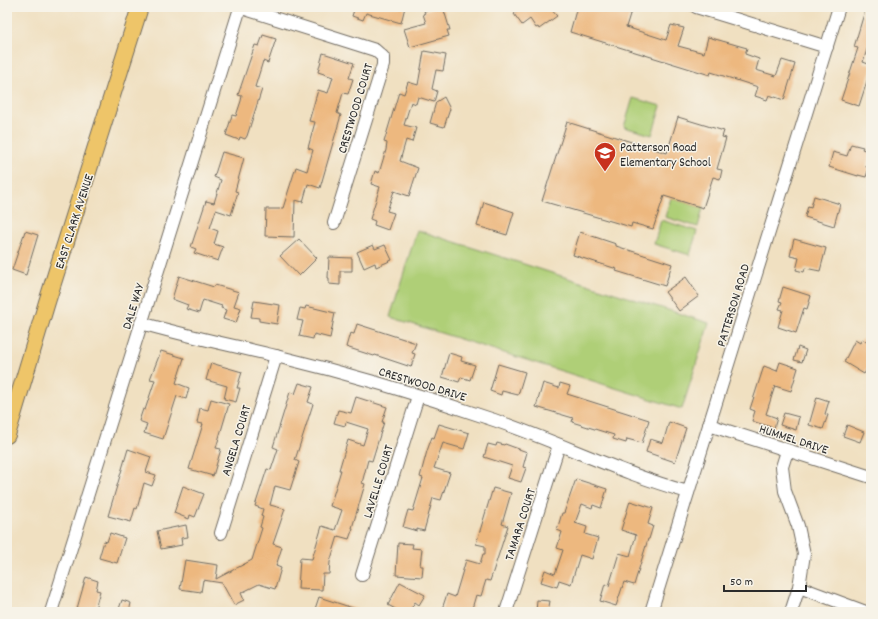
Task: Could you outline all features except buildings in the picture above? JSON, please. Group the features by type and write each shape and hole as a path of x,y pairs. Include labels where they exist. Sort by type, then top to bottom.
{"main road":[{"name":"EAST CLARK AVENUE","path":"7,435 47,302 140,7"}],"street":[{"name":"CRESTWOOD COURT","path":"240,7 375,50 383,56 383,66 334,223"},
{"name":"DALE WAY","path":"50,612 240,7"},
{"path":"696,7 827,47"},
{"name":"PATTERSON ROAD","path":"651,612 840,7"},
{"name":"CRESTWOOD DRIVE","path":"141,323 172,332 349,374 488,418 609,466 661,485 688,492"},
{"name":"ANGELA COURT","path":"221,533 276,356"},
{"name":"LAVELLE COURT","path":"362,575 418,396"},
{"name":"HUMMEL DRIVE","path":"709,425 871,477"},
{"name":"TAMARA COURT","path":"506,612 559,445"},
{"path":"787,451 782,467 784,491 798,526 804,554 799,587 791,612"},
{"path":"799,587 866,612"}],"green space":[{"path":"633,98 661,106 652,135 624,127"},
{"path":"671,198 703,208 698,227 665,217"},
{"path":"661,220 697,231 690,255 654,244"},
{"path":"417,230 709,323 682,409 390,317"}],"place":[{"name":"Patterson Road Elementary School","path":"605,172"}]}
